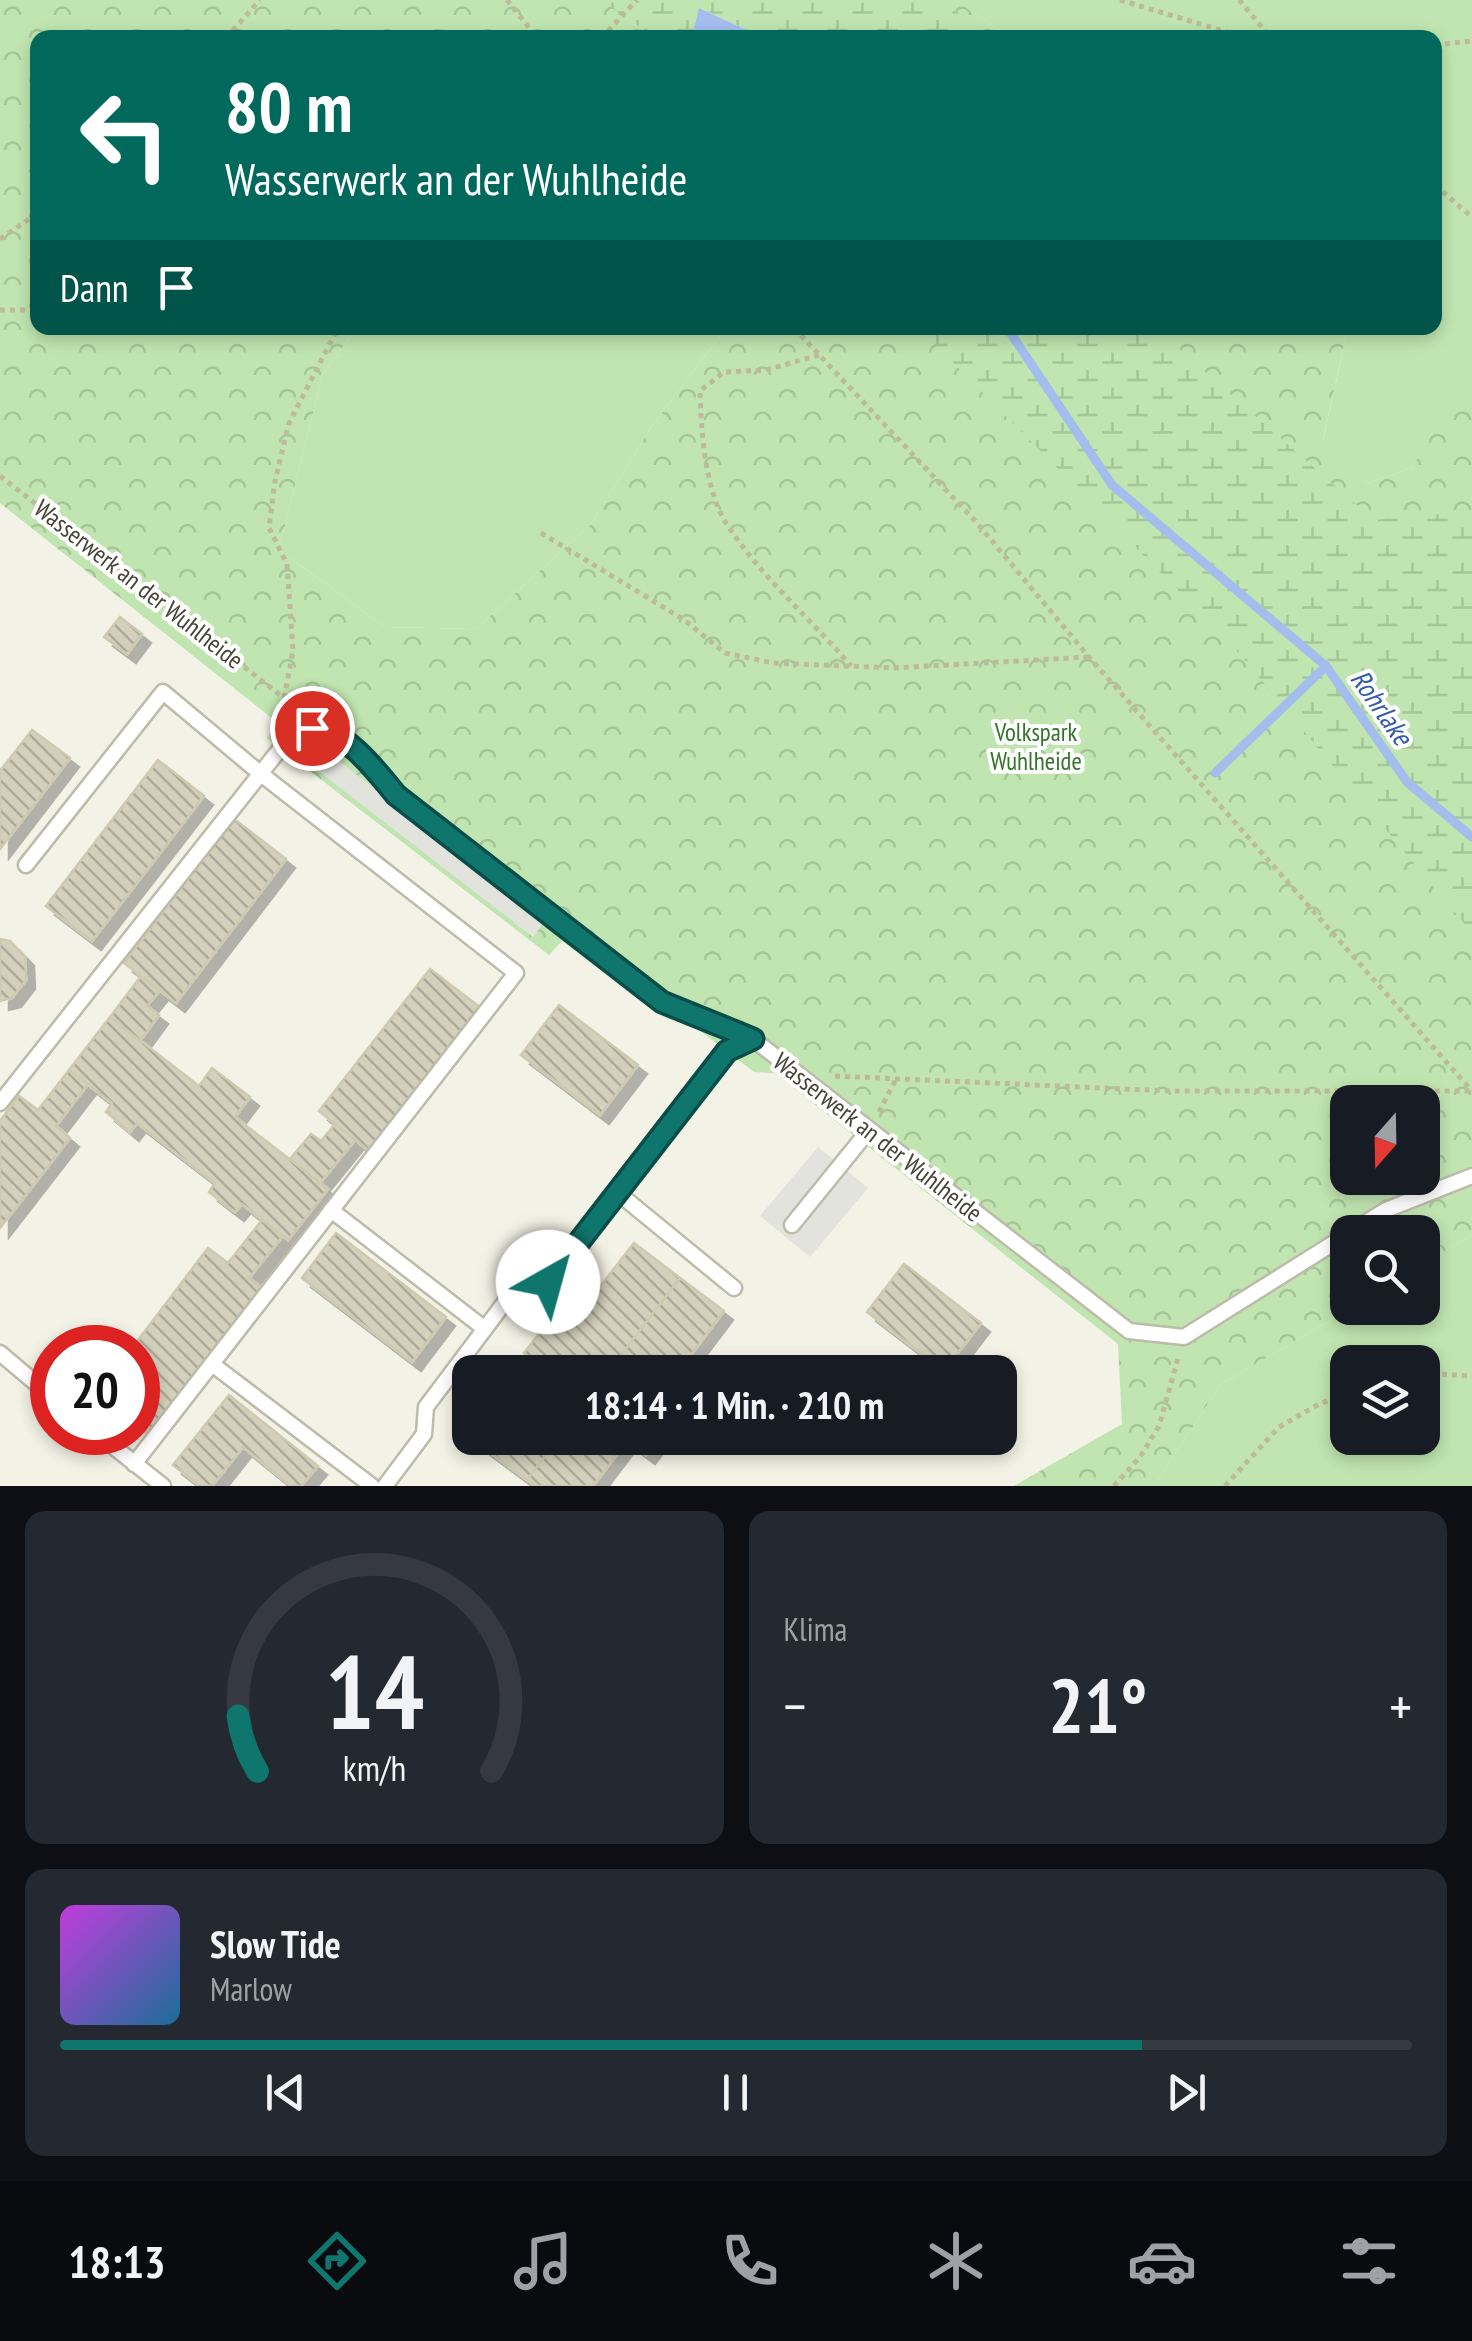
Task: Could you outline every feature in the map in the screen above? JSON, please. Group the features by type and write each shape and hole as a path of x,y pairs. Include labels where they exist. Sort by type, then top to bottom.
{"lane":[{"path":"26,865 163,692 261,774 516,973 134,1464"},
{"path":"0,1103 280,749 312,728"},
{"name":"Wasserwerk an der Wuhlheide","path":"312,728 330,732 367,759 396,795 662,1002 753,1039 1128,1331 1184,1338"},
{"path":"385,1486 424,1434 426,1407 511,1294 548,1282 727,1051 753,1039"},
{"path":"792,1225 870,1130"},
{"path":"1378,1215 1472,1176"},
{"path":"618,1193 734,1288"},
{"path":"332,1210 484,1330"},
{"path":"1184,1338 1330,1245"},
{"path":"0,1353 30,1378"},
{"path":"212,1364 372,1486"},
{"path":"123,1455 162,1486"}],"path":[{"path":"233,30 260,0"},
{"path":"507,0 531,30"},
{"path":"610,30 637,0"},
{"path":"1120,0 1220,30"},
{"path":"1239,0 1264,30"},
{"path":"1442,44 1472,41"},
{"path":"1442,191 1472,217"},
{"path":"0,239 30,218"},
{"path":"0,310 30,310"},
{"path":"284,698 293,650 286,564 270,528 275,481 290,423 334,335"},
{"path":"800,335 977,524 1089,657 1472,1091"},
{"path":"819,355 766,370 724,372 700,391 701,430 706,464 725,524 851,666"},
{"name":"Wasserwerk an der Wuhlheide","path":"0,476 284,698 312,728"},
{"path":"540,533 683,618 725,653 773,663 894,668 1089,657"},
{"path":"798,1075 1170,1091 1472,1091"},
{"path":"870,1130 896,1079"},
{"path":"1114,1486 1140,1457 1159,1426 1184,1338"},
{"path":"1440,1375 1472,1376"},
{"path":"1225,1486 1279,1427 1330,1400"}],"green space":[{"name":"Volkspark Wuhlheide","path":"0,0 955,0 999,30 747,30 700,8 694,30 30,30 30,335 352,335 322,376 279,550 385,627 476,629 592,523 650,429 721,335 1346,335 1323,439 1368,483 1412,468 1451,398 1472,406 1472,1235 1440,1254 1440,1215 1330,1215 1330,1320 1220,1385 1154,1486 1014,1486 1122,1424 1118,1344 775,1073 754,1072 698,1029 655,1011 562,941 549,955 267,738 278,723 0,503"},
{"path":"603,0 944,0 977,30 747,30 700,8 694,30 644,30"},
{"path":"955,0 1472,0 1472,406 1451,399 1412,468 1368,483 1323,440 1346,335 1442,335 1442,30 999,30"},
{"path":"352,335 721,335 650,429 592,523 476,629 385,627 279,550 322,376"},
{"path":"926,335 1163,335 1374,520 1472,511 1472,933 1233,646"},
{"path":"1472,1235 1472,1486 1154,1486 1220,1385 1330,1320 1330,1325 1440,1325 1440,1254"}],"shaded area":[{"path":"330,754 545,921 533,937 317,770"},
{"path":"818,1147 868,1188 810,1257 760,1216"}],"water":[{"path":"699,8 747,30 694,30"}],"building":[{"path":"120,617 142,634 127,654 104,637"},
{"path":"32,730 70,758 0,849 0,771"},
{"path":"158,760 204,796 92,941 46,906"},
{"path":"234,819 286,859 176,1003 124,963"},
{"path":"0,939 10,941 25,957 26,980 12,998 0,1001"},
{"path":"430,969 481,1008 369,1151 319,1111"},
{"path":"141,976 160,990 147,1006 159,1015 140,1041 110,1017"},
{"path":"559,1005 638,1065 600,1115 521,1055"},
{"path":"110,1017 199,1086 212,1068 250,1097 235,1117 328,1189 288,1240 242,1204 235,1212 209,1192 215,1183 137,1123 130,1132 106,1112 112,1103 69,1070"},
{"path":"69,1070 88,1084 56,1126 70,1138 0,1228 0,1121 19,1096 38,1110"},
{"path":"335,1124 355,1140 320,1183 290,1159 311,1134 321,1141"},
{"path":"262,1220 283,1236 249,1278 263,1289 160,1422 160,1325 149,1325 208,1248 228,1263"},
{"path":"336,1233 446,1317 412,1362 302,1278"},
{"path":"634,1243 680,1278 621,1355 524,1353 563,1303 578,1315"},
{"path":"904,1264 981,1323 956,1355 923,1355 867,1312"},
{"path":"680,1278 724,1311 691,1355 621,1355"},
{"path":"229,1395 318,1466 301,1486 291,1486 243,1447 212,1486 200,1486 173,1465"},
{"path":"493,1455 546,1455 527,1480"},
{"path":"546,1455 616,1455 593,1486 535,1486 527,1480"}],"waterway":[{"path":"1012,335 1112,485 1326,666"},
{"name":"Rohrlake","path":"1215,773 1326,666 1407,782 1472,837"}],"route":[{"path":"312,728 330,732 367,759 396,795 662,1002 753,1039 727,1051 548,1282"}]}
